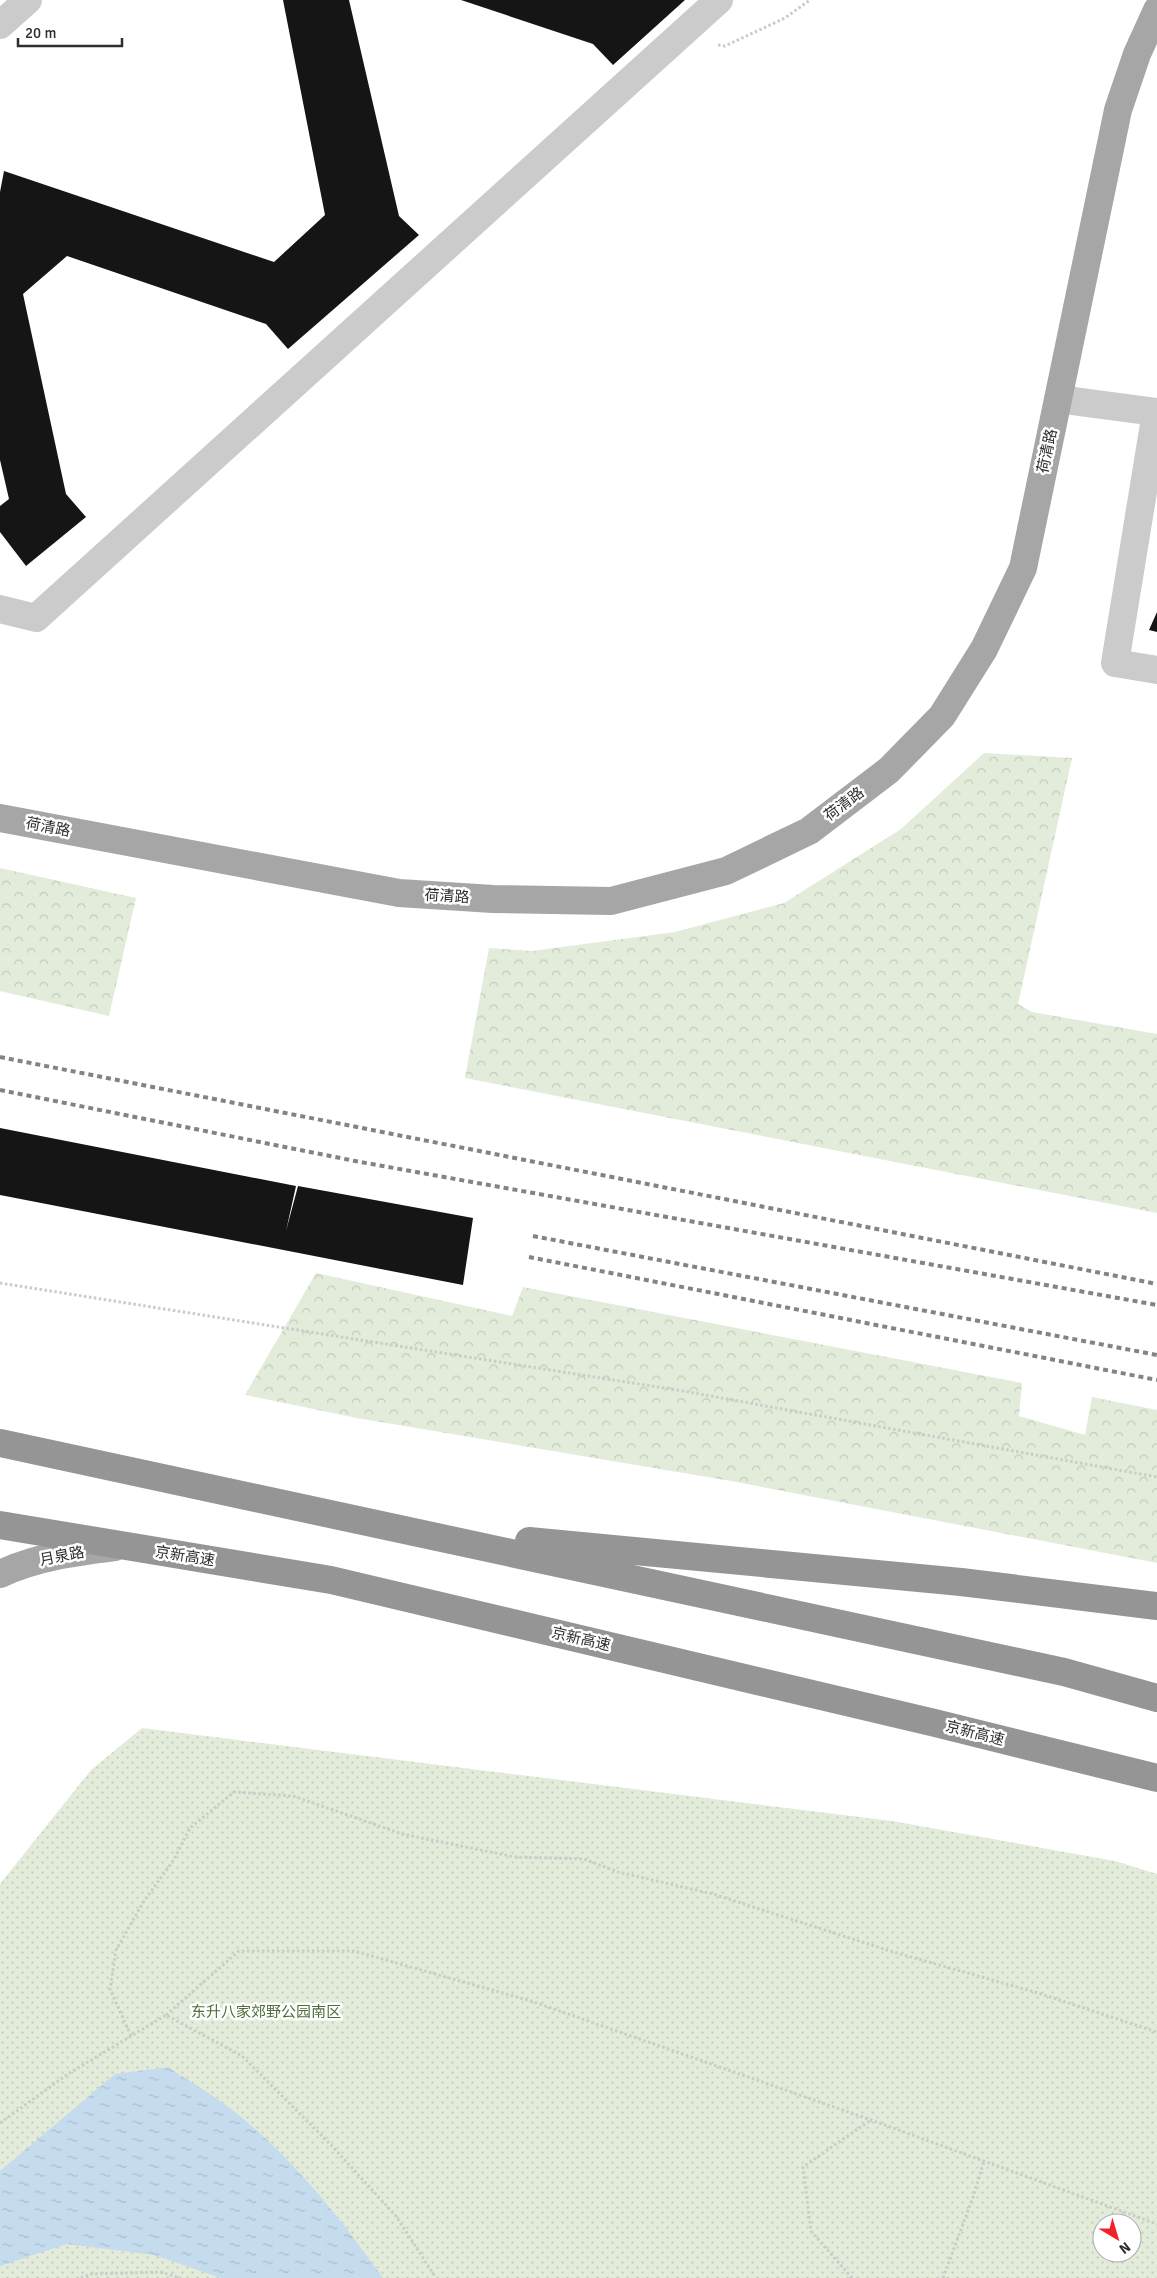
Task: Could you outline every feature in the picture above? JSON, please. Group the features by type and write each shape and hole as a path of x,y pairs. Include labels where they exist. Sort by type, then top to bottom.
{"highway":[{"path":"0,1444 405,1529 1064,1672 1157,1698"},
{"name":"京新高速","path":"0,1525 331,1580 936,1723 1157,1778"},
{"path":"405,1529 961,1582 1157,1606"}],"main road":[{"name":"荷清路","path":"0,818 399,893 492,899 611,901 726,871 809,831 889,770 942,716 984,649 1022,568 1118,110 1137,54 1157,11"},
{"name":"月泉路","path":"0,1574 18,1565 64,1554 125,1546"}],"street":[{"path":"0,25 28,0"},
{"path":"0,609 36,618 719,0"},
{"path":"1058,399 1156,412 1115,663 1157,670"}],"path":[{"path":"676,39 725,46 785,18 810,0"},
{"path":"0,1283 683,1391 1157,1477"},
{"path":"131,2036 110,1989 116,1950 144,1901 174,1861 190,1828 234,1792 293,1796 402,1834 515,1858 584,1859 618,1872 713,1894 890,1951 1038,1992 1157,2032"},
{"path":"0,2123 68,2074 166,2015 240,1951 354,1951 531,2001 872,2120 1157,2224"},
{"path":"166,2015 242,2056 331,2145 396,2216 436,2278"},
{"path":"852,2278 811,2231 803,2167 872,2120"},
{"path":"943,2278 973,2197 984,2161"},
{"path":"81,2278 91,2274 160,2272 181,2278"}],"green space":[{"path":"984,753 1072,758 1018,1004 1032,1012 1157,1034 1157,1213 465,1078 489,948 532,951 675,932 784,903 901,829"},
{"path":"0,868 136,898 109,1016 0,991"},
{"path":"316,1273 512,1316 523,1287 1022,1383 1019,1416 1085,1435 1092,1397 1157,1410 1157,1563 731,1481 357,1418 245,1395"},
{"name":"东升八家郊野公园南区","path":"142,1728 892,1821 1115,1861 1157,1874 1157,2278 0,2278 0,1884 91,1770"}],"water":[{"path":"168,2067 232,2109 261,2134 299,2172 335,2213 383,2278 221,2278 154,2255 67,2244 0,2266 0,2171 115,2074"}],"building":[{"path":"283,0 349,0 399,216 419,235 288,349 266,324 67,256 23,294 66,494 86,517 26,566 0,532 0,506 9,499 0,460 0,192 4,171 274,262 325,215"},
{"path":"461,0 685,0 613,65 593,44"},
{"path":"1157,612 1157,632 1149,630"},
{"path":"0,1128 296,1186 286,1231 298,1186 473,1218 463,1285 0,1195"}],"railway":[{"path":"0,1057 1157,1284"},
{"path":"0,1090 355,1161 1157,1305"},
{"path":"533,1236 1157,1355"},
{"path":"529,1257 1157,1380"}]}
